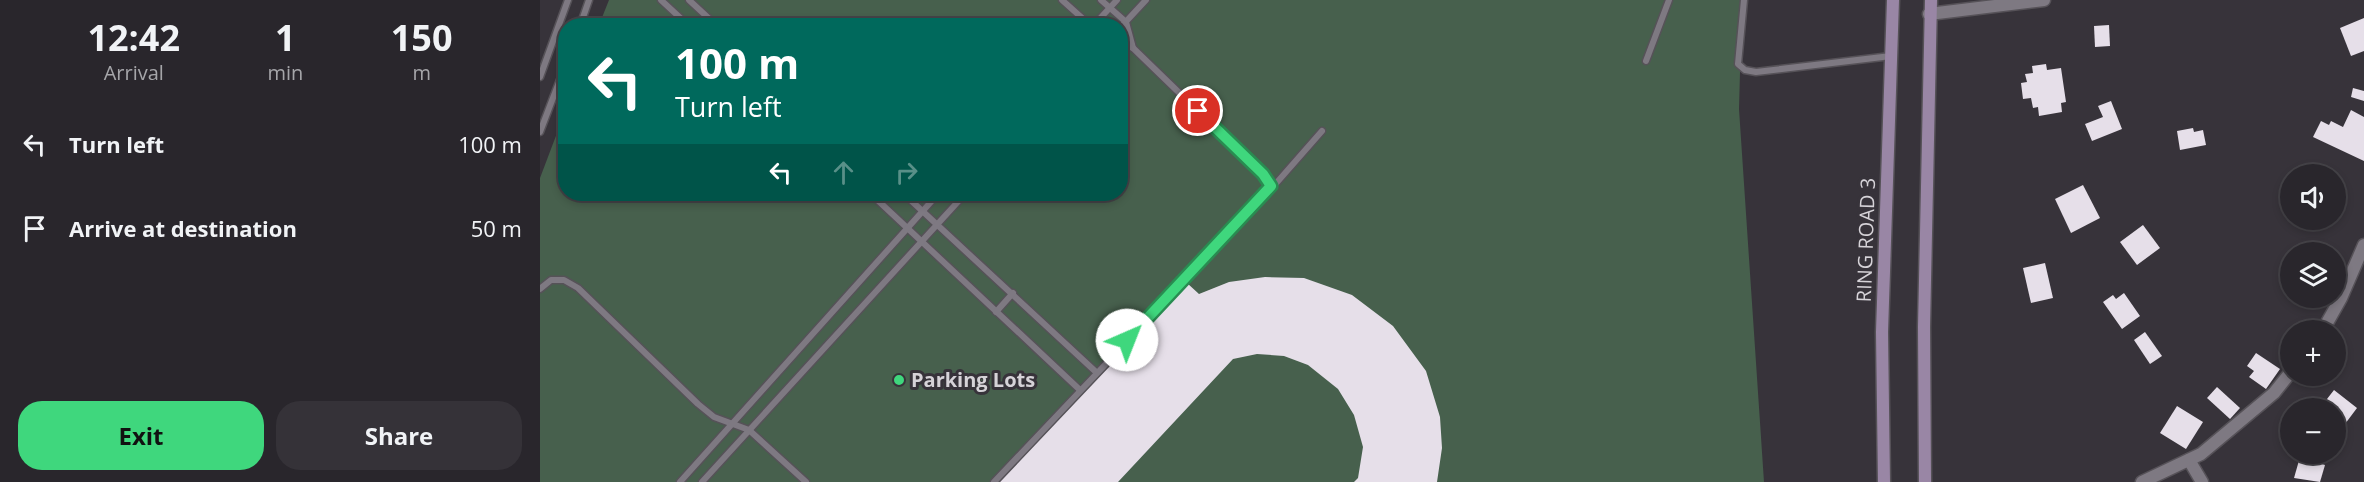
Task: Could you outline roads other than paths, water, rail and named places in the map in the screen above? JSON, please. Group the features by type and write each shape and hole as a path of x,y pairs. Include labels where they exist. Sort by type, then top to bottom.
{"main road":[{"name":"RING ROAD 3","path":"1884,482 1882,332 1893,0"},
{"path":"1925,482 1929,14 1931,0"}],"street":[{"path":"1929,14 1977,4 2044,0"},
{"path":"2329,320 2342,298 2364,245"},
{"path":"2142,482 2201,454 2280,386"},
{"path":"2189,460 2202,482"}],"lane":[{"path":"561,18 568,0"},
{"path":"583,18 589,0"},
{"path":"661,0 680,18"},
{"path":"689,0 708,18"},
{"path":"1062,0 1083,18"},
{"path":"1101,0 1117,18"},
{"path":"1100,18 1117,0"},
{"path":"1128,20 1146,0"},
{"path":"1646,62 1669,0"},
{"path":"1744,0 1738,64 1745,70 1756,72 1891,56"},
{"path":"540,77 558,28"},
{"path":"1128,36 1133,48 1263,174 1271,186"},
{"path":"1128,46 1133,48"},
{"path":"540,132 558,85"},
{"path":"994,482 1322,131"},
{"path":"879,201 1080,390"},
{"path":"912,201 938,222 1096,372"},
{"path":"680,482 931,201"},
{"path":"702,482 958,201"},
{"path":"540,290 551,280 564,280 578,288 698,404 714,417 749,430 806,482"},
{"path":"996,312 1013,293"}],"place":[{"name":"Parking Lots","path":"899,380"}]}
